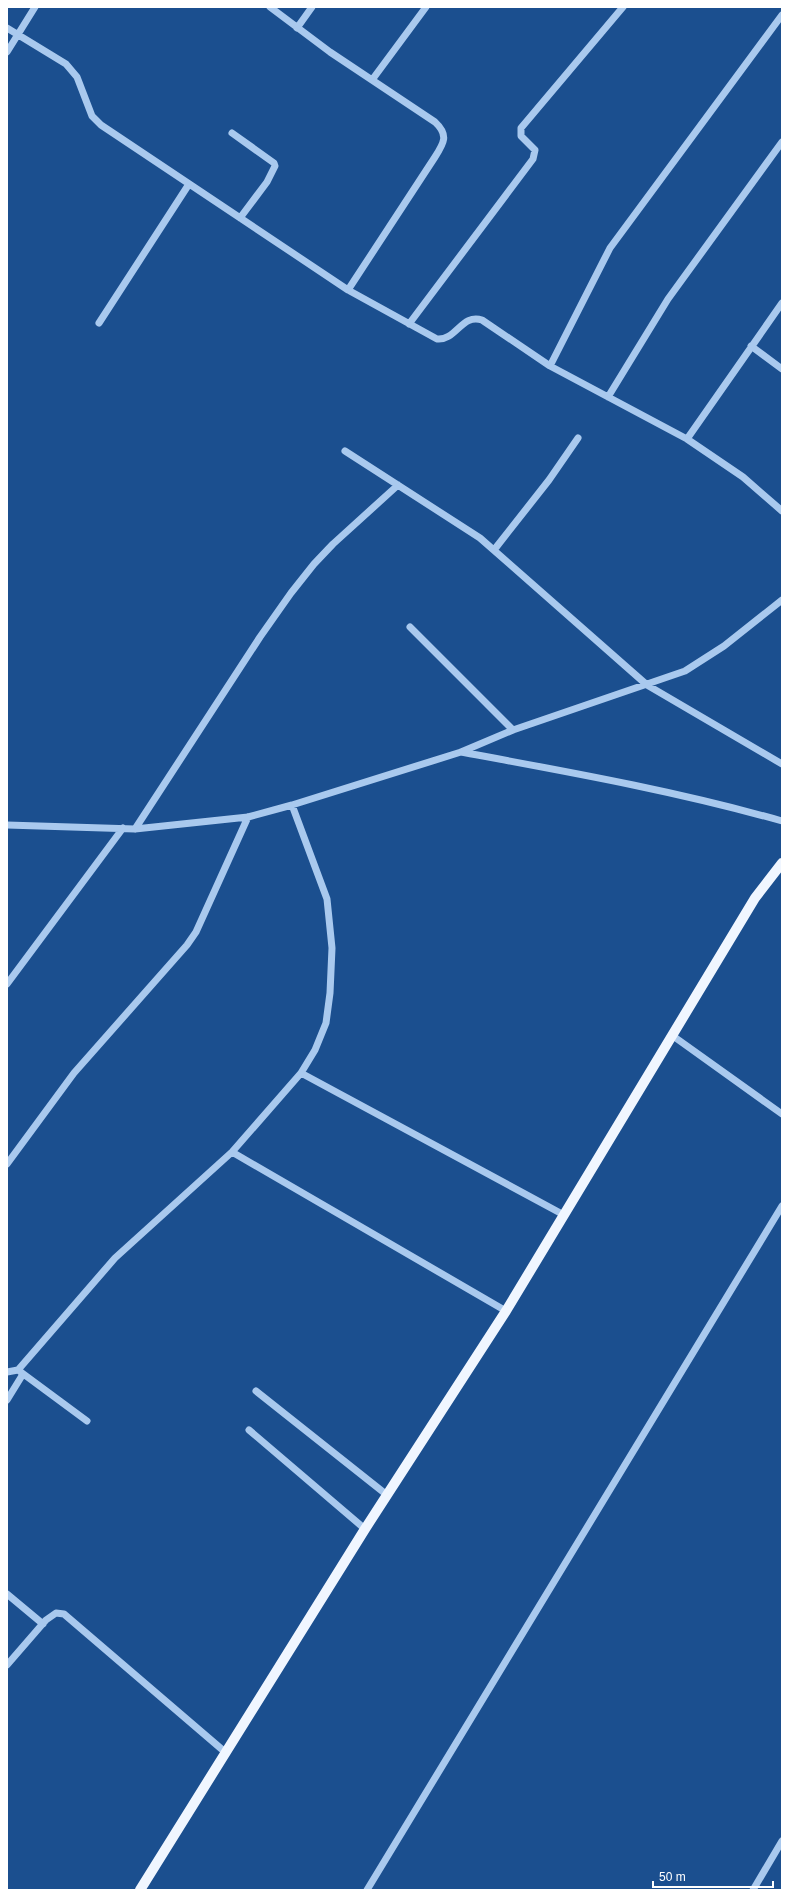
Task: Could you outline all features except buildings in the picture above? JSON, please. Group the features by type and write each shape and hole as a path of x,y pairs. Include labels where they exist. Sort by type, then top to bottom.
{"main road":[{"path":"140,1890 365,1529 506,1311 755,898 782,863"}],"street":[{"path":"7,52 35,7"},
{"path":"270,7 297,28 435,122 442,129 444,135 442,144 435,157 348,290"},
{"path":"297,28 312,7"},
{"path":"372,80 426,7"},
{"path":"409,324 533,159 535,150 521,136 521,128 623,7"},
{"path":"550,366 610,248 782,15"},
{"path":"7,28 66,64 77,77 92,116 101,125 348,290 437,339 442,340 447,338 470,319 476,318 482,320 550,366 687,440 744,477 782,511"},
{"path":"232,133 274,163 275,166 267,182 240,218"},
{"path":"608,397 668,299 782,142"},
{"path":"99,323 189,184"},
{"path":"687,440 782,303"},
{"path":"751,346 782,368"},
{"path":"494,550 549,480 578,438"},
{"path":"345,451 458,522 494,550 647,685 782,764"},
{"path":"135,829 260,636 291,593 314,564 333,544 398,485"},
{"path":"7,825 135,829 248,817 292,805 461,752 513,730 685,671 724,646 782,600"},
{"path":"410,627 513,730"},
{"path":"461,752 627,784 736,808 782,821"},
{"path":"7,1400 21,1372 115,1258 232,1152 301,1073 315,1050 326,1023 330,993 332,948 327,899 292,805"},
{"path":"7,1164 74,1072 187,946 196,932 248,817"},
{"path":"7,984 123,828"},
{"path":"673,1036 782,1114"},
{"path":"301,1073 564,1215"},
{"path":"232,1152 506,1311"},
{"path":"368,1890 782,1206"},
{"path":"7,1372 21,1372 87,1421"},
{"path":"256,1391 387,1495"},
{"path":"249,1430 365,1529"},
{"path":"7,1594 43,1624"},
{"path":"7,1665 43,1624 56,1613 64,1614 71,1618 225,1752"},
{"path":"753,1890 782,1841"}]}
